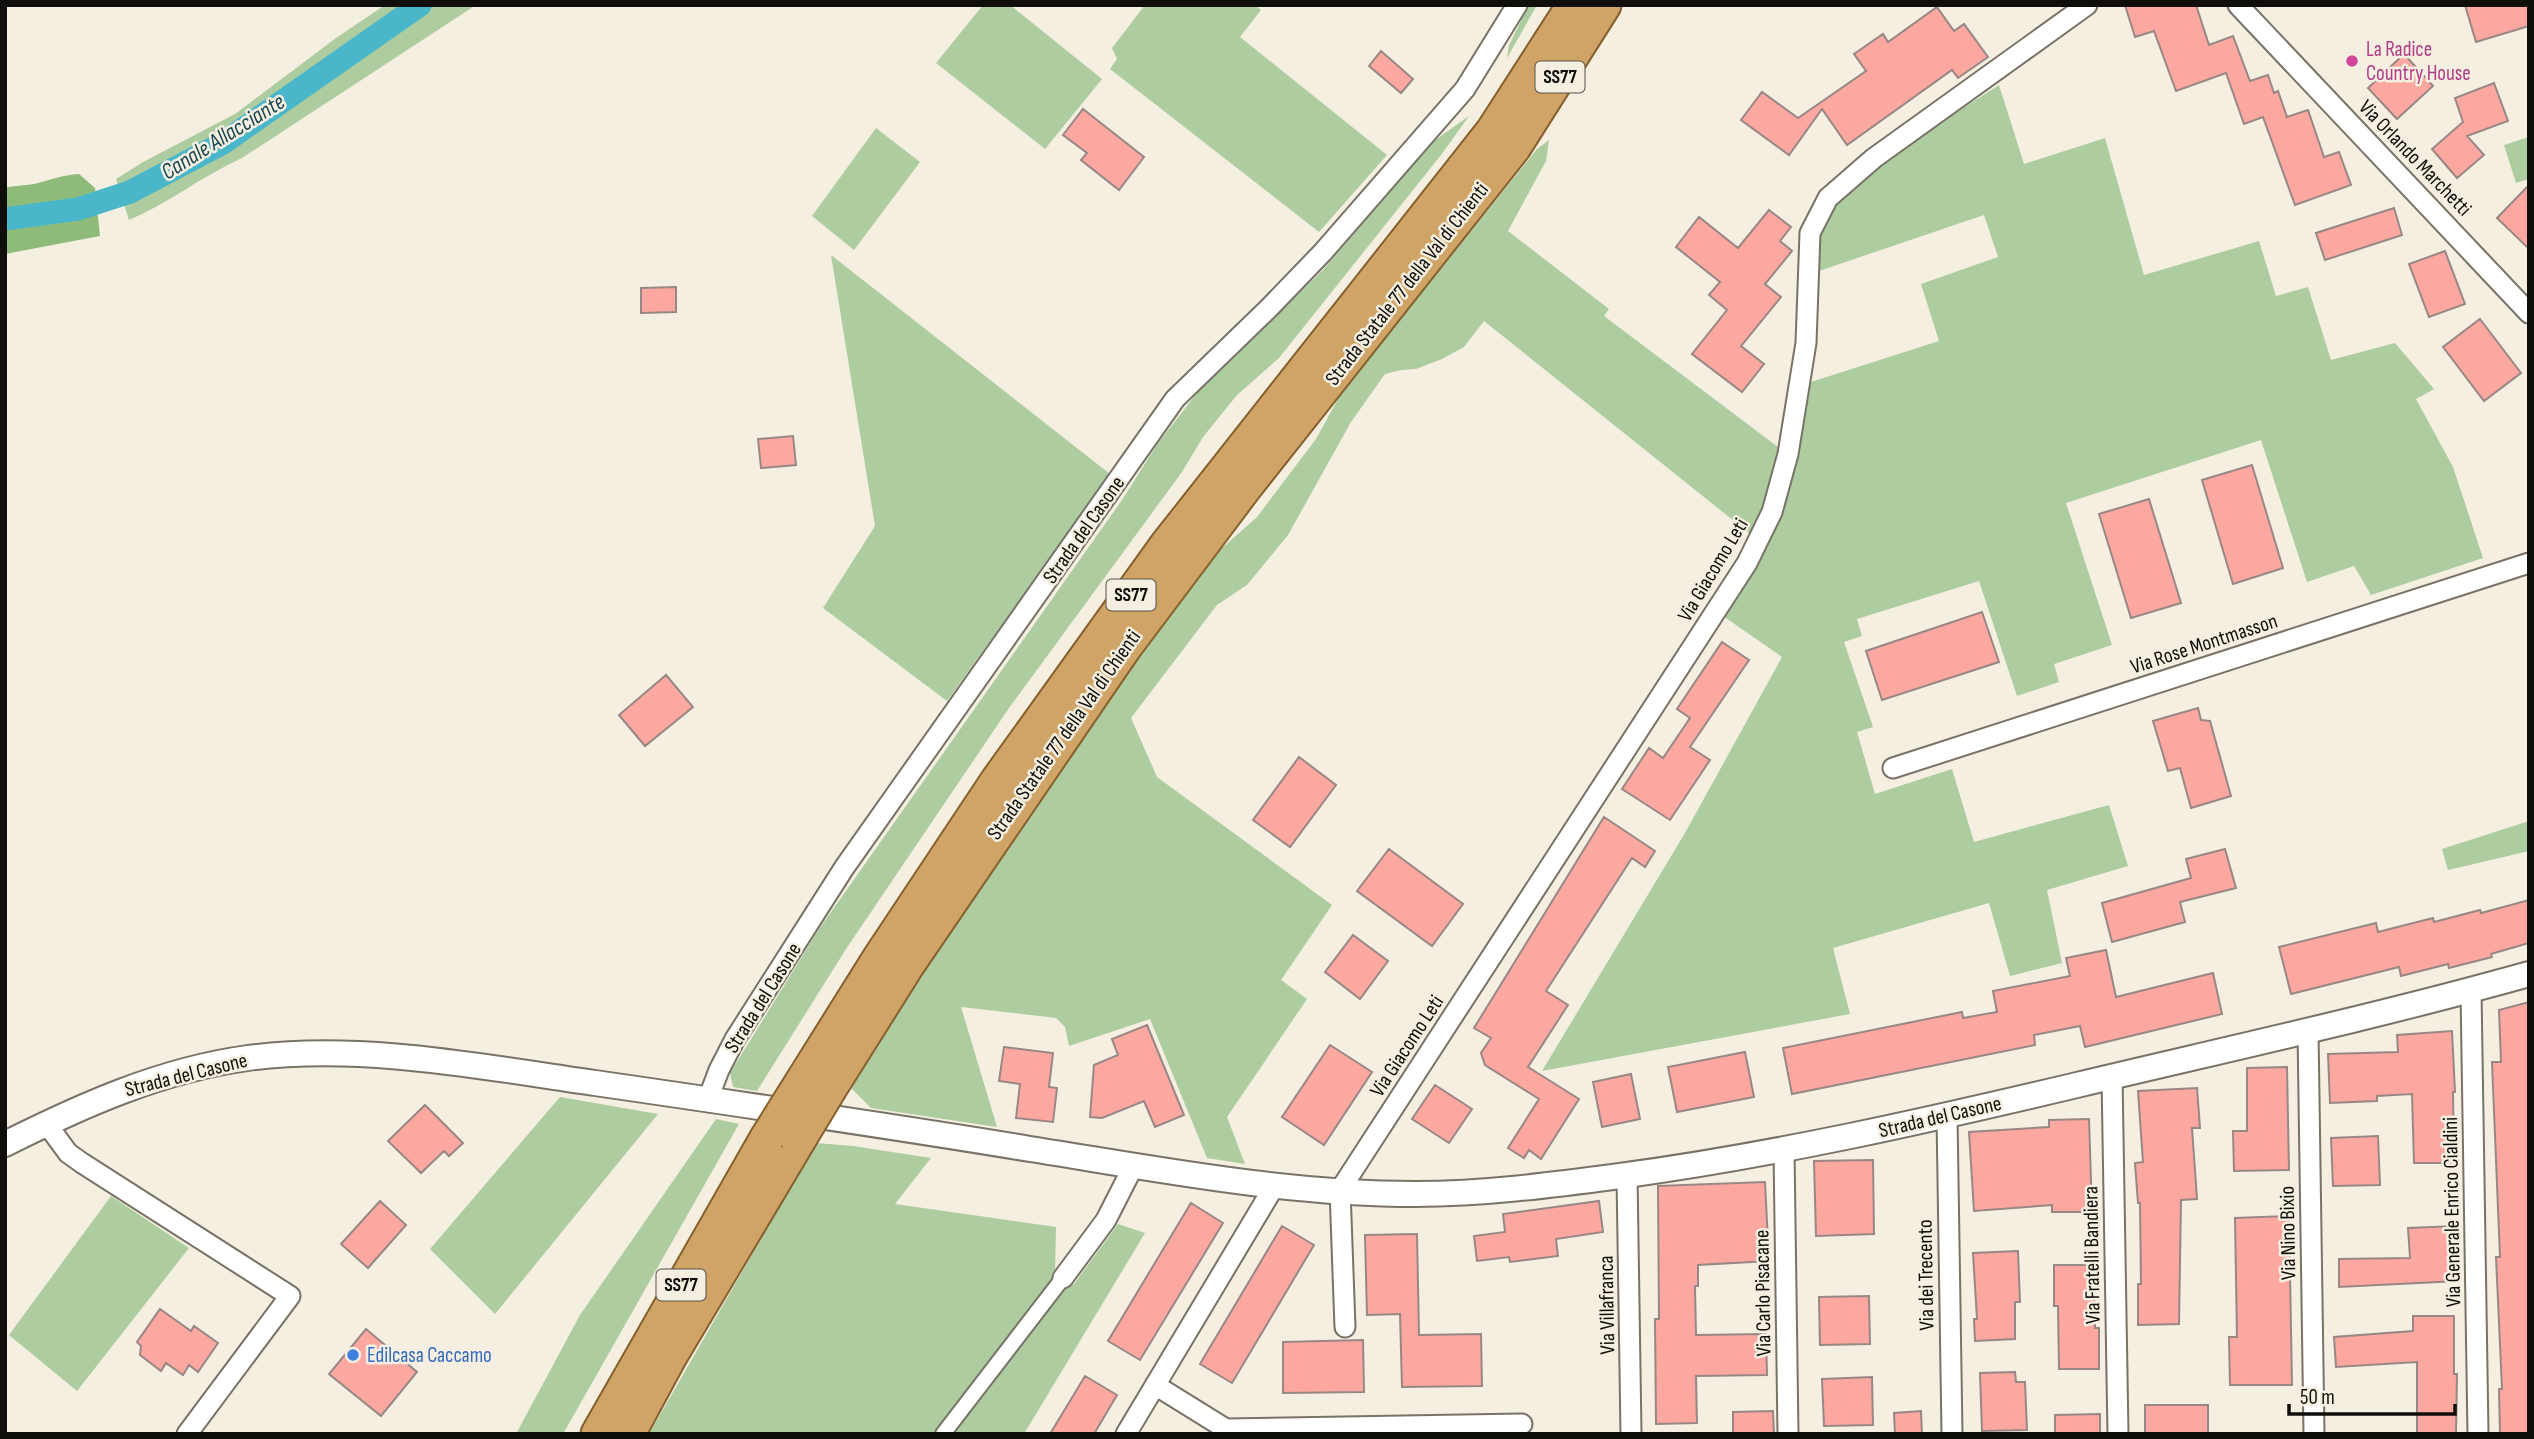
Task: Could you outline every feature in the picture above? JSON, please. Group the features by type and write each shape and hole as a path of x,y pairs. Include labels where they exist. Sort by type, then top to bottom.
{"highway":[{"name":"Strada Statale 77 della Val di Chienti","path":"598,1434 816,1085 879,959 1006,769 1174,536 1493,131 1574,5"},
{"name":"Strada Statale 77 della Val di Chienti","path":"816,1085 908,964 1124,648 1229,508 1514,148 1604,5"},
{"name":"Strada Statale 77 della Val di Chienti","path":"628,1434 782,1140"}],"street":[{"name":"Strada del Casone","path":"708,1100 735,1039 844,868 1175,399 1323,252 1465,89 1517,5"},
{"name":"Via Giacomo Leti","path":"1340,1190 1718,609 1761,537 1780,485 1802,376 1806,343 1810,233 1828,198 1874,158 2087,5"},
{"name":"Via Orlando Marchetti","path":"2238,5 2529,313"},
{"name":"Via Rose Montmasson","path":"1893,768 2529,563"},
{"name":"Strada del Casone","path":"5,1144 124,1089 160,1078 219,1063 279,1055 334,1054 458,1063 1275,1185 1388,1194 1464,1193 1627,1175 1784,1151 1947,1116 2308,1031 2529,974"},
{"name":"Via Generale Enrico Cialdini","path":"2471,990 2478,1434"},
{"name":"Via Nino Bixio","path":"2308,1031 2314,1434"},
{"name":"Via Fratelli Bandiera","path":"2112,1076 2118,1434"},
{"name":"Via dei Trecento","path":"1947,1116 1952,1434"},
{"path":"46,1123 68,1153 82,1163 290,1297 187,1434"},
{"name":"Via Carlo Pisacane","path":"1784,1151 1788,1434"},
{"path":"943,1434 1106,1220 1135,1166"},
{"name":"Via Villafranca","path":"1627,1175 1631,1434"},
{"path":"1126,1434 1275,1185"},
{"path":"1340,1190 1345,1327"},
{"path":"1155,1385 1226,1429 1522,1424"}],"green space":[{"path":"385,5 476,5 242,158 129,220 116,179 235,114 336,38"},
{"path":"983,5 1010,5 1102,79 1045,149 936,63"},
{"path":"1145,5 1255,5 1261,10 1240,37 1387,155 1319,232 1110,69 1117,59 1112,48"},
{"path":"1529,5 1537,5 1507,58 1509,45"},
{"path":"1999,85 2024,164 2105,138 2144,275 2259,241 2276,296 2308,287 2331,360 2395,343 2434,389 2416,399 2453,467 2483,558 2371,595 2354,566 2307,582 2261,440 2066,503 2112,645 2054,664 2059,682 2017,696 1979,581 1857,619 1862,636 1844,642 1873,727 1857,732 1875,794 1952,769 1974,842 2109,805 2128,866 2047,890 2062,963 2010,976 1989,903 1833,948 1850,1014 1542,1071 1685,833 1782,657 1723,616 1797,452 1811,382 1939,341 1921,284 1998,257 1984,215 1819,271 1819,238 1828,217 1845,196 1896,153"},
{"path":"1469,116 1279,358 1237,395 1203,437 1182,472 1009,708 846,949 757,1091 733,1087 730,1073 819,929 1122,500 1158,443 1197,393 1323,270 1431,143"},
{"path":"876,128 920,162 854,250 812,216"},
{"path":"2529,137 2529,179 2516,183 2504,145"},
{"path":"1549,140 1546,161 1508,231 1609,309 1604,316 1782,450 1754,537 1484,321 1464,347 1442,359 1416,369 1385,374 1351,422 1288,535 1247,585 1217,605 1131,718 1157,777 1332,905 1281,980 1307,999 1227,1117 1245,1164 1207,1158 1150,1019 1069,1046 1065,1027 1056,1018 961,1007 997,1127 871,1108 850,1087 930,957 1202,566 1257,517 1316,439 1343,390 1537,149"},
{"path":"79,174 95,188 100,236 5,254 5,188"},
{"path":"831,255 1110,474 947,701 823,608 875,526"},
{"path":"2529,821 2529,851 2448,870 2442,849"},
{"path":"560,1097 658,1114 495,1314 430,1249"},
{"path":"716,1119 739,1124 563,1434 516,1434 580,1315"},
{"path":"816,1143 931,1158 895,1204 1056,1227 1055,1273 1074,1284 1118,1224 1145,1233 1024,1434 649,1434"},
{"path":"111,1196 189,1248 77,1391 9,1335"}],"building":[{"path":"2125,5 2196,5 2209,45 2233,36 2250,81 2268,75 2274,93 2278,91 2287,117 2308,110 2324,157 2339,152 2351,185 2295,205 2263,117 2244,124 2226,73 2176,91 2154,31 2135,37"},
{"path":"2465,5 2529,5 2529,26 2476,42"},
{"path":"1937,7 1954,31 1964,24 1988,57 1958,78 1952,70 1847,145 1822,109 1789,155 1741,120 1762,92 1798,118 1866,71 1854,54 1883,34 1888,42"},
{"path":"1381,51 1413,79 1401,93 1369,66"},
{"path":"2404,54 2433,86 2397,119 2368,88"},
{"path":"2494,83 2508,121 2467,136 2484,155 2457,178 2432,149 2463,122 2455,98"},
{"path":"1083,109 1144,157 1119,190 1081,160 1087,153 1063,135"},
{"path":"2529,185 2529,249 2497,218"},
{"path":"2394,208 2402,235 2325,260 2316,233"},
{"path":"1769,210 1791,227 1780,241 1792,251 1765,284 1781,297 1741,346 1764,364 1742,392 1692,354 1727,310 1709,295 1720,282 1676,247 1699,217 1738,248"},
{"path":"2445,251 2465,304 2429,317 2409,264"},
{"path":"676,287 676,312 641,313 641,288"},
{"path":"2480,319 2521,373 2484,401 2443,347"},
{"path":"793,436 796,465 761,468 758,439"},
{"path":"2252,465 2283,568 2233,584 2202,480"},
{"path":"2149,499 2181,603 2131,618 2099,514"},
{"path":"1982,612 1999,662 1882,700 1866,651"},
{"path":"1722,642 1749,660 1690,747 1710,760 1670,820 1622,789 1649,748 1663,758 1690,718 1677,709"},
{"path":"666,675 693,707 645,746 619,715"},
{"path":"2198,708 2201,720 2210,721 2231,796 2191,808 2180,768 2168,771 2153,721"},
{"path":"1299,757 1336,785 1290,847 1253,820"},
{"path":"1604,817 1655,851 1645,867 1632,858 1546,991 1568,1005 1528,1067 1579,1099 1541,1159 1529,1150 1524,1158 1508,1148 1539,1099 1485,1065 1481,1053 1491,1038 1474,1028"},
{"path":"1389,849 1463,904 1432,946 1357,891"},
{"path":"2225,849 2236,888 2180,902 2185,922 2112,942 2102,903 2191,878 2186,859"},
{"path":"2529,900 2529,943 2491,954 2492,957 2449,968 2448,964 2401,976 2399,967 2291,994 2279,947 2376,923 2378,932 2433,918 2434,922 2480,910 2481,913"},
{"path":"1353,935 1388,961 1360,999 1325,972"},
{"path":"2106,950 2116,997 2213,973 2222,1014 2085,1047 2080,1026 2034,1035 2035,1045 1792,1094 1783,1048 1962,1012 1963,1018 1997,1012 1993,991 2070,976 2066,958"},
{"path":"2529,1002 2529,1434 2500,1434 2499,1389 2502,1389 2496,1257 2500,1257 2492,1062 2501,1062 2499,1010"},
{"path":"1147,1025 1184,1115 1155,1127 1144,1101 1102,1118 1090,1117 1094,1065 1118,1055 1112,1039"},
{"path":"2452,1031 2454,1163 2414,1163 2412,1094 2377,1096 2377,1101 2330,1103 2328,1054 2398,1052 2397,1035"},
{"path":"1330,1045 1372,1072 1324,1145 1282,1117"},
{"path":"1004,1047 1053,1053 1049,1087 1057,1088 1053,1122 1016,1118 1020,1084 999,1081"},
{"path":"1745,1052 1754,1097 1677,1112 1668,1067"},
{"path":"2287,1067 2289,1170 2234,1171 2233,1131 2247,1131 2247,1068"},
{"path":"1631,1074 1640,1119 1602,1127 1593,1082"},
{"path":"1435,1085 1472,1109 1449,1143 1412,1119"},
{"path":"2197,1088 2200,1128 2192,1128 2197,1199 2181,1200 2179,1324 2138,1325 2138,1284 2141,1284 2140,1203 2135,1163 2143,1162 2138,1091"},
{"path":"425,1105 463,1143 449,1156 444,1151 421,1173 388,1141"},
{"path":"2089,1119 2092,1212 2052,1212 2052,1205 1974,1211 1969,1132 2049,1127 2049,1120"},
{"path":"2378,1136 2380,1185 2333,1186 2331,1138"},
{"path":"1873,1160 1874,1234 1816,1236 1814,1161"},
{"path":"1765,1182 1769,1261 1698,1265 1698,1286 1695,1286 1696,1335 1766,1334 1767,1375 1696,1376 1697,1423 1656,1424 1655,1319 1659,1319 1658,1186"},
{"path":"380,1201 406,1225 368,1268 341,1244"},
{"path":"1599,1201 1603,1232 1556,1239 1558,1256 1510,1262 1509,1257 1477,1261 1474,1236 1505,1232 1503,1214"},
{"path":"1191,1203 1223,1223 1140,1360 1108,1341"},
{"path":"2289,1216 2292,1385 2230,1385 2229,1337 2237,1337 2235,1218"},
{"path":"1282,1226 1314,1245 1232,1383 1200,1364"},
{"path":"2456,1226 2458,1281 2339,1287 2339,1259 2410,1258 2408,1228"},
{"path":"1417,1234 1419,1335 1481,1334 1482,1386 1402,1387 1400,1314 1367,1315 1365,1235"},
{"path":"2018,1251 2020,1302 2015,1302 2015,1339 1975,1341 1974,1319 1977,1319 1973,1253"},
{"path":"2054,1265 2094,1265 2099,1369 2059,1369"},
{"path":"1869,1296 1870,1344 1820,1345 1819,1297"},
{"path":"160,1309 191,1331 194,1326 218,1343 198,1372 189,1365 183,1375 166,1363 161,1371 140,1355 141,1346 137,1342"},
{"path":"2413,1316 2454,1316 2456,1434 2417,1434 2417,1362 2336,1367 2334,1337 2413,1331"},
{"path":"366,1329 417,1372 381,1416 329,1374"},
{"path":"1363,1340 1364,1392 1283,1393 1283,1342"},
{"path":"2015,1372 2016,1382 2025,1382 2027,1430 1982,1431 1980,1373"},
{"path":"1085,1376 1117,1395 1094,1434 1050,1434"},
{"path":"1872,1377 1873,1425 1824,1426 1822,1379"},
{"path":"2145,1405 2208,1405 2208,1434 2145,1434"},
{"path":"1773,1411 1774,1434 1733,1434 1733,1412"},
{"path":"1921,1411 1922,1434 1895,1434 1894,1413"},
{"path":"2100,1414 2100,1434 2055,1434 2055,1415"}],"waterway":[{"name":"Canale Allacciante","path":"5,219 78,209 130,192 223,143 420,5"}],"place":[{"name":"La Radice Country House","path":"2352,61"},
{"name":"Edilcasa Caccamo","path":"353,1355"}]}
